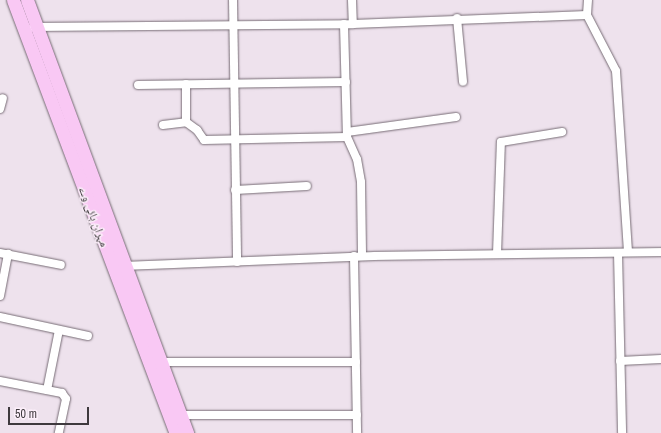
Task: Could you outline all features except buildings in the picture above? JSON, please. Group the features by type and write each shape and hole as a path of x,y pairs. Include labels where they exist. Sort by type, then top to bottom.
{"main road":[{"name":"مہران ہائی وے","path":"13,0 22,28 112,267 174,415 187,433"},
{"name":"مہران ہائی وے","path":"27,0 160,362 174,415 176,433"}],"street":[{"path":"233,0 237,262"},
{"path":"352,0 353,24"},
{"path":"588,0 587,15 616,71 628,252"},
{"path":"22,28 353,24 458,18 587,15"},
{"path":"458,18 463,82"},
{"path":"344,24 347,134 357,159 361,182 356,362 357,433"},
{"path":"138,85 346,82"},
{"path":"186,84 186,122"},
{"path":"0,109 3,98"},
{"path":"163,125 186,122 197,130 204,140 234,140 347,134 456,117"},
{"path":"497,254 501,142 562,132"},
{"path":"235,190 308,186"},
{"path":"112,267 358,256 661,252"},
{"path":"618,253 622,433"},
{"path":"0,296 4,254 61,265"},
{"path":"0,317 88,336"},
{"path":"47,390 59,330"},
{"path":"620,361 661,359"},
{"path":"160,362 356,362"},
{"path":"0,381 62,393 66,399 59,433"},
{"path":"174,415 357,415"}]}
